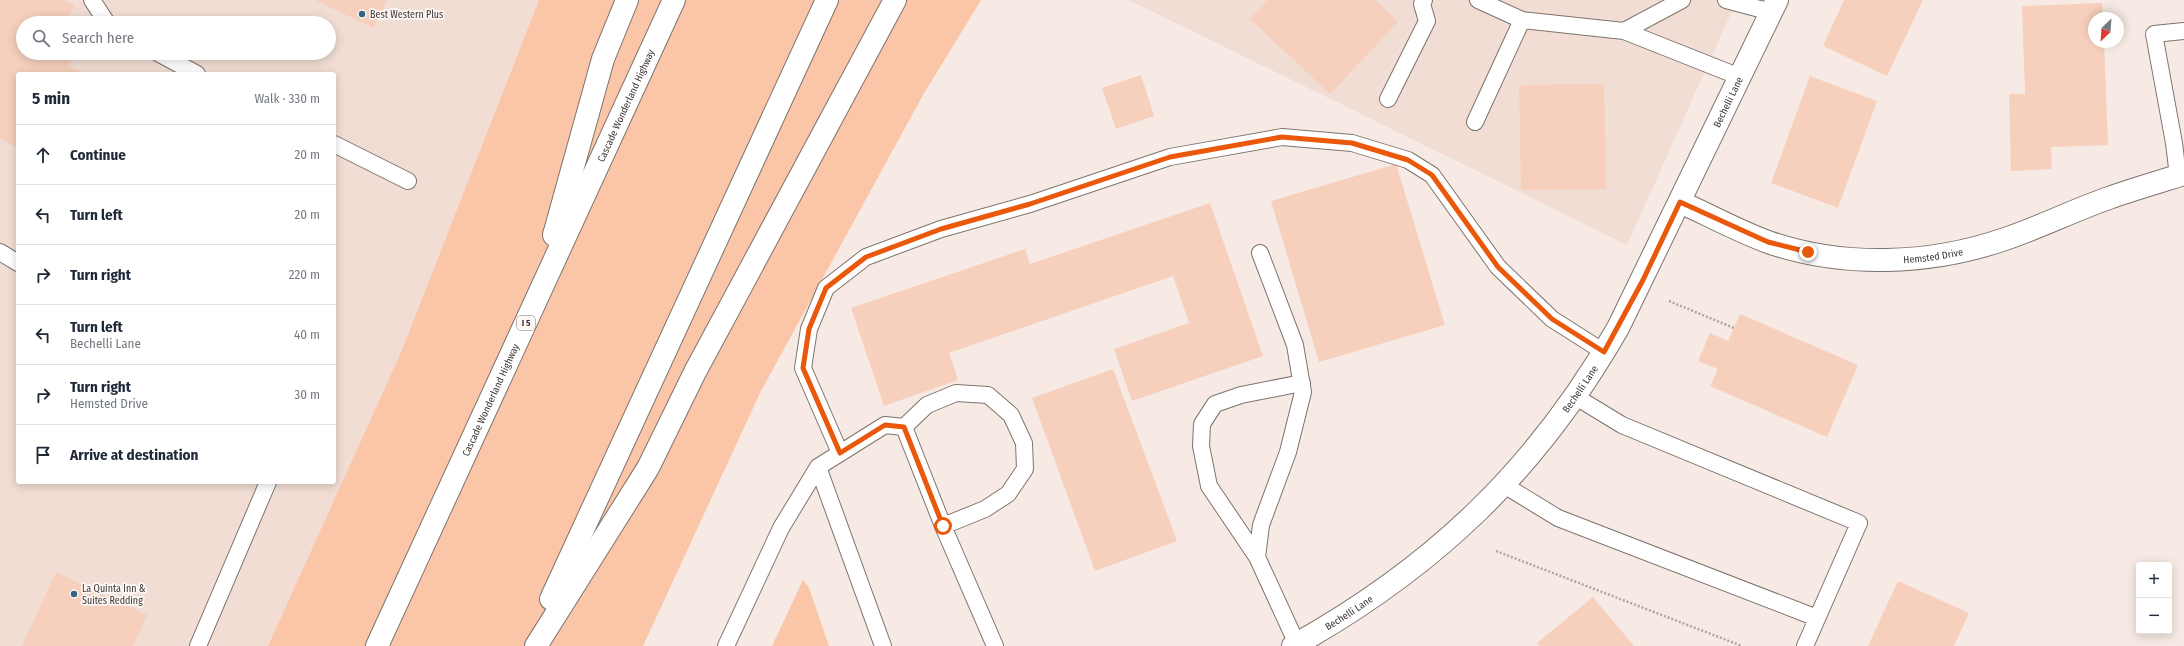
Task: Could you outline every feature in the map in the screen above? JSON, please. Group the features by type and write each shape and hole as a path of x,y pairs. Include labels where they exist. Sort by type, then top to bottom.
{"main road":[{"path":"534,306 603,59 627,0"},
{"name":"Cascade Wonderland Highway","path":"377,646 674,0"},
{"path":"530,646 827,0"},
{"path":"536,646 648,468 713,338 895,0"},
{"name":"Bechelli Lane","path":"1295,645 1338,621 1411,570 1462,527 1504,485 1542,442 1576,397 1604,352 1643,280 1774,6"},
{"name":"Hemsted Drive","path":"1680,202 1768,242 1788,248 1841,258 1905,259 1954,254 1980,247 2028,231 2109,198 2181,175"}],"lane":[{"path":"92,0 102,16"},
{"path":"1388,99 1427,21 1422,4 1424,0"},
{"path":"1478,0 1522,20 1624,30 1740,77"},
{"path":"1624,30 1682,0"},
{"path":"1726,0 1774,6"},
{"path":"1474,122 1522,20"},
{"path":"2181,175 2154,34 2184,31"},
{"path":"171,60 193,72"},
{"path":"840,453 803,368 809,329 826,288 866,257 941,229 1030,204 1170,157 1282,137 1352,143 1408,160 1432,175 1498,267 1552,319 1604,352"},
{"path":"336,145 408,181"},
{"path":"0,252 16,262"},
{"path":"1257,557 1261,525 1288,452 1303,392 1295,345 1260,253"},
{"path":"1295,645 1257,557 1209,486 1201,446 1202,424 1215,404 1241,395 1302,383"},
{"path":"904,427 926,405 956,392 988,395 1011,415 1024,443 1025,469 1008,494 985,509 943,526"},
{"path":"1576,397 1622,425 1859,523 1805,646"},
{"path":"726,646 781,528 818,467 885,425 904,427"},
{"path":"904,427 943,526 995,646"},
{"path":"818,467 884,646"},
{"path":"198,646 267,484"},
{"path":"1504,485 1558,518 1817,618"}],"path":[{"path":"1669,301 1734,328"},
{"path":"1496,551 1742,646"}],"shaded area":[{"path":"0,0 539,0 402,350 268,646 0,646"},
{"path":"539,0 981,0 923,95 761,391 643,646 268,646 402,350"},
{"path":"1129,0 1737,0 1627,245"},
{"path":"803,580 809,588 829,646 772,646"}],"building":[{"path":"0,0 63,0 75,6 70,16 16,16 16,60 72,60 69,66 82,72 16,72 16,147 0,139"},
{"name":"Best Western Plus","path":"315,0 387,0 373,28"},
{"path":"1268,0 1375,0 1398,22 1330,94 1250,19"},
{"path":"1844,0 1923,0 1887,76 1823,46"},
{"path":"2102,3 2103,12 2088,12 2088,48 2104,48 2108,145 2051,147 2052,169 2011,171 2009,94 2025,94 2022,6"},
{"path":"1141,75 1154,116 1116,129 1102,88"},
{"path":"1810,76 1877,101 1838,208 1771,183"},
{"path":"1604,84 1606,189 1521,190 1519,85"},
{"path":"1396,164 1445,325 1319,362 1271,201"},
{"path":"1210,203 1263,356 1132,401 1114,349 1189,323 1173,276 949,353 958,380 884,406 851,308 1025,249 1030,264"},
{"path":"1740,314 1858,365 1827,437 1710,386 1718,369 1698,361 1710,333 1728,341"},
{"path":"1113,369 1177,541 1095,571 1032,398"},
{"name":"La Quinta Inn & Suites Redding","path":"56,572 147,615 133,646 22,646"},
{"path":"1898,581 1969,613 1954,646 1868,646"},
{"path":"1593,597 1634,646 1539,646 1537,643"}],"place":[{"name":"Best Western Plus","path":"362,14"},
{"name":"La Quinta Inn & Suites Redding","path":"74,594"}],"route":[{"path":"943,526 904,427 885,425 840,453 803,368 809,329 826,288 866,257 941,229 1030,204 1170,157 1282,137 1352,143 1408,160 1432,175 1466,220 1498,267 1552,319 1604,352 1643,280 1680,202 1768,242 1808,252"}]}
